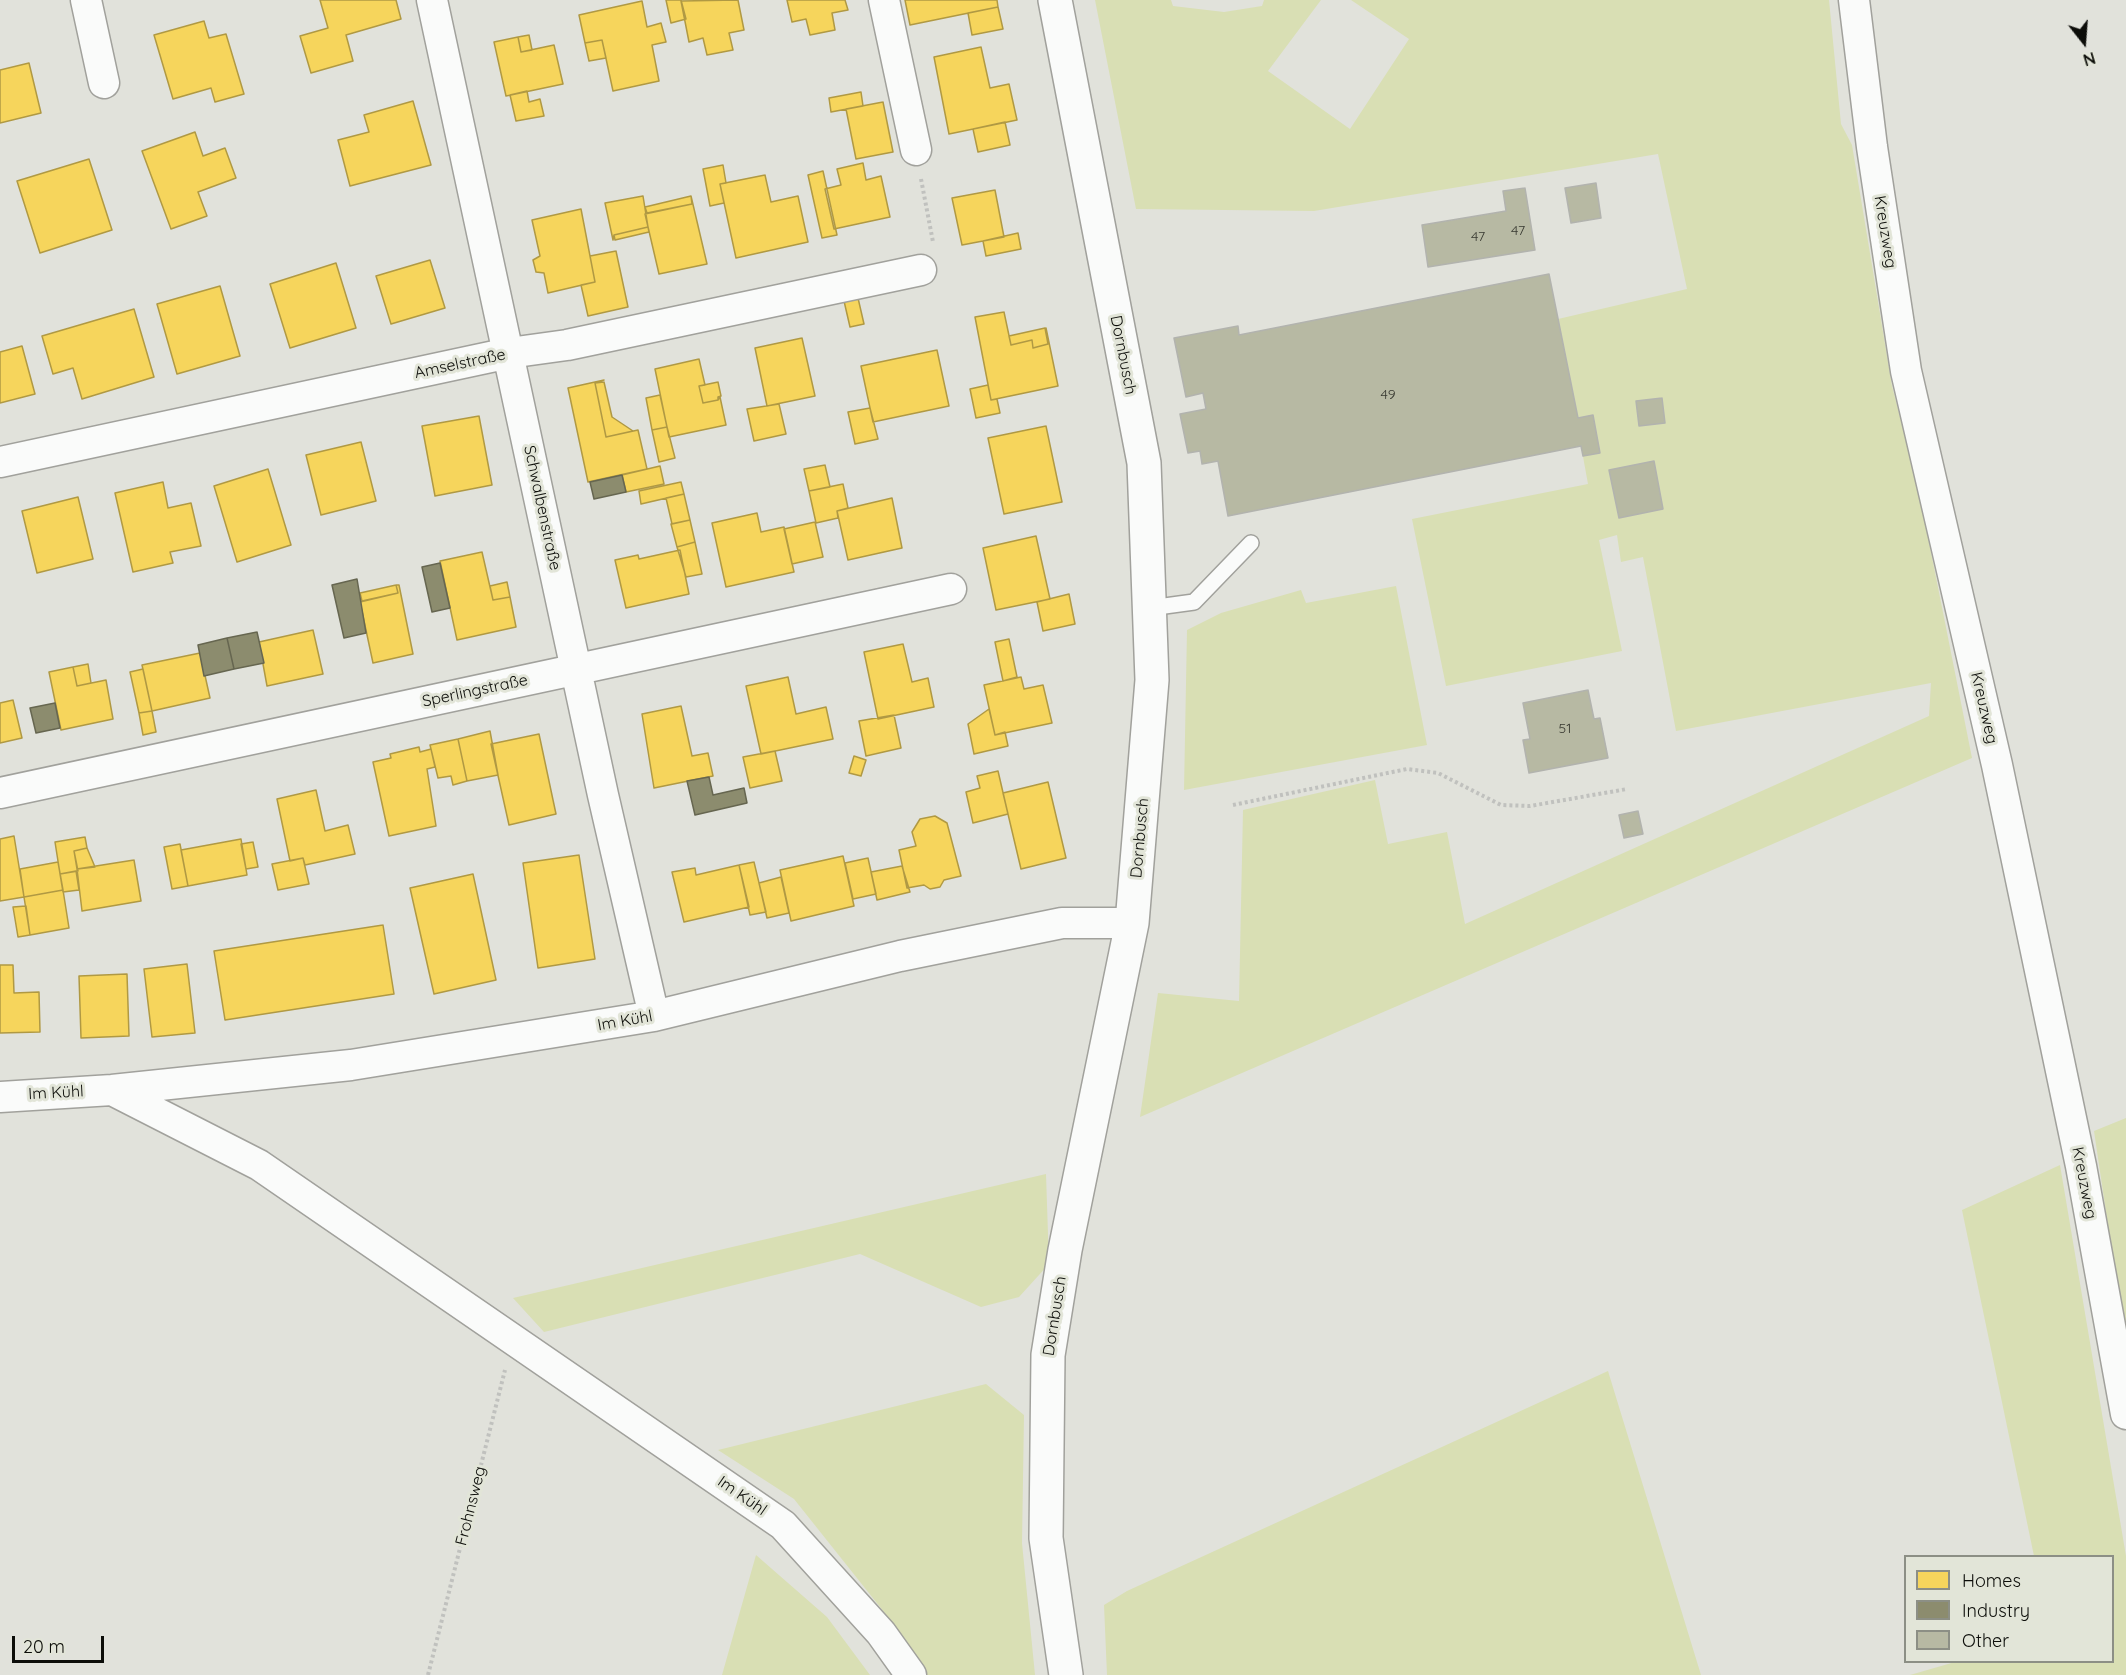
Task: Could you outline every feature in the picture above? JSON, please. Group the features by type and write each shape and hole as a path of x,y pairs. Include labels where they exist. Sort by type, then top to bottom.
{"street":[{"path":"86,0 104,83"},
{"path":"884,0 916,150"},
{"name":"Dornbusch","path":"1055,0 1144,464 1152,680 1132,923 1065,1250 1048,1355 1046,1538 1066,1675"},
{"name":"Kreuzweg","path":"1854,0 1872,147 1906,371 1998,765 2079,1154 2126,1414"},
{"name":"Schwalbenstraße","path":"435,1 576,670 654,1016"},
{"name":"Amselstraße","path":"0,462 509,353 567,345 921,270"},
{"name":"Sperlingstraße","path":"0,793 951,590"},
{"name":"Im Kühl","path":"0,1097 112,1090 351,1065 654,1016 900,956 1051,926 1132,923"},
{"name":"Im Kühl","path":"112,1090 259,1165 513,1337 783,1525 881,1633 911,1675"}],"lane":[{"path":"1150,608 1194,602 1251,543"}],"path":[{"path":"916,150 933,240 921,270"},
{"path":"1233,805 1407,769 1438,773 1501,805 1530,806 1627,789"},
{"name":"Frohnsweg","path":"428,1675 513,1337"}],"green space":[{"path":"1095,0 1171,0 1173,6 1224,12 1262,6 1264,0 1321,0 1268,71 1350,129 1409,39 1351,0 1829,0 1841,124 1852,145 1892,386 1917,482 1972,758 1140,1117 1158,993 1239,1001 1243,810 1375,780 1388,844 1447,832 1465,924 1929,716 1931,683 1676,731 1643,557 1621,562 1617,535 1599,540 1622,651 1446,686 1412,519 1588,484 1558,319 1687,289 1658,154 1314,211 1136,209"},
{"path":"1396,586 1427,745 1184,790 1187,630 1221,613 1301,590 1306,603"},
{"path":"2126,1118 2126,1347 2094,1131"},
{"path":"2060,1165 2126,1556 2126,1675 1910,1675 1952,1663 2114,1663 2114,1555 2034,1555 1962,1210"},
{"path":"1046,1174 1049,1264 1019,1297 981,1307 860,1254 544,1332 513,1298"},
{"path":"1608,1371 1701,1675 1107,1675 1104,1605 1127,1591"},
{"path":"986,1384 1024,1415 1022,1543 1035,1675 927,1675 884,1612 794,1499 718,1450"},
{"path":"756,1555 827,1617 870,1675 722,1675"}],"building: Homes":[{"path":"320,0 396,0 401,19 346,35 353,61 311,73 300,36 328,28"},
{"path":"666,0 681,0 686,19 671,23"},
{"path":"738,0 744,30 729,33 733,50 707,55 703,38 689,42 681,1"},
{"path":"787,0 845,0 848,10 832,13 835,30 810,35 806,19 792,22"},
{"path":"905,0 997,0 998,7 910,25"},
{"path":"642,1 647,27 661,23 666,42 652,45 659,81 613,91 602,40 585,43 579,15"},
{"path":"998,7 1003,29 972,35 968,13"},
{"path":"204,21 209,38 226,34 244,94 215,102 211,88 173,99 154,35"},
{"path":"529,35 532,50 521,52 518,37"},
{"path":"518,37 521,52 554,45 563,84 506,96 494,42"},
{"path":"602,40 606,58 589,61 585,43"},
{"path":"981,47 990,88 1009,84 1017,120 949,134 934,57"},
{"path":"29,63 41,113 0,123 0,70"},
{"path":"527,91 529,102 540,99 544,116 516,121 510,95"},
{"path":"861,92 863,106 831,112 829,98"},
{"path":"413,101 431,165 350,186 338,140 369,132 364,115"},
{"path":"883,102 893,152 856,159 846,109"},
{"path":"1005,122 1010,145 978,152 973,129"},
{"path":"195,132 203,156 225,148 236,178 198,192 207,216 171,229 142,151"},
{"path":"89,159 112,230 40,253 17,181"},
{"path":"863,163 866,180 881,176 890,217 834,229 825,189 841,185 837,169"},
{"path":"723,165 726,183 720,184 724,203 710,206 703,169"},
{"path":"823,171 837,235 822,238 808,175"},
{"path":"765,175 771,202 798,196 808,242 736,258 720,184"},
{"path":"995,190 1004,237 962,245 952,198"},
{"path":"643,196 648,227 614,235 613,240 605,203"},
{"path":"691,196 707,264 659,274 645,214 692,204"},
{"path":"691,196 692,204 647,213 645,207"},
{"path":"581,209 595,282 548,293 544,273 536,272 533,260 540,256 532,220"},
{"path":"648,227 649,232 615,240 614,235"},
{"path":"1018,233 1021,249 986,256 983,241"},
{"path":"616,251 628,307 588,316 581,285 595,282 590,256"},
{"path":"430,260 445,308 391,324 376,276"},
{"path":"336,263 356,328 290,348 270,284"},
{"path":"220,286 240,356 177,374 157,304"},
{"path":"858,298 864,324 850,327 844,301"},
{"path":"134,309 154,377 82,399 73,368 53,374 42,336"},
{"path":"1004,312 1011,345 1032,340 1033,348 1048,344 1046,328 1058,386 991,400 975,317"},
{"path":"1045,328 1048,344 1033,348 1032,340 1011,345 1009,336"},
{"path":"802,338 815,396 767,406 755,348"},
{"path":"22,346 35,394 0,403 0,352"},
{"path":"937,350 949,406 873,422 861,366"},
{"path":"699,359 705,385 699,386 703,403 718,400 720,397 726,425 669,437 655,369"},
{"path":"604,380 595,383 606,437 638,430 647,469 588,482 568,388"},
{"path":"604,382 612,417 633,431 606,437 595,383"},
{"path":"718,382 721,396 718,400 703,403 699,386"},
{"path":"988,385 991,400 997,399 1000,413 976,418 970,389"},
{"path":"660,395 667,427 652,430 646,398"},
{"path":"779,404 786,434 754,441 747,409"},
{"path":"870,408 878,439 855,444 848,412"},
{"path":"479,416 492,485 435,496 422,426"},
{"path":"1046,426 1062,502 1004,514 988,438"},
{"path":"667,427 675,458 659,462 652,430"},
{"path":"361,442 376,501 321,515 306,455"},
{"path":"825,465 830,487 809,491 804,469"},
{"path":"660,466 664,484 626,492 622,475"},
{"path":"268,469 291,545 237,562 214,486"},
{"path":"163,482 168,508 191,503 201,546 170,552 173,563 133,572 115,493"},
{"path":"681,482 684,494 641,504 639,491"},
{"path":"843,484 848,508 837,511 838,518 816,523 809,491"},
{"path":"684,494 690,520 672,524 666,498"},
{"path":"78,497 93,559 37,573 22,511"},
{"path":"892,498 902,548 848,560 837,511"},
{"path":"757,513 761,532 784,527 794,572 726,587 712,523"},
{"path":"690,520 695,542 677,547 671,524"},
{"path":"815,522 823,557 792,564 784,529"},
{"path":"1036,536 1050,599 996,610 983,548"},
{"path":"695,542 702,574 686,577 677,547"},
{"path":"680,550 689,594 626,608 615,560 638,555 639,559"},
{"path":"482,552 493,600 510,597 516,627 457,640 440,561"},
{"path":"507,582 510,597 493,600 490,586"},
{"path":"396,585 399,585 413,654 373,663 360,602 398,593"},
{"path":"396,585 398,593 362,601 360,593"},
{"path":"1069,594 1075,624 1043,631 1037,602"},
{"path":"313,630 323,674 267,686 259,642"},
{"path":"1009,639 1017,677 1003,681 995,642"},
{"path":"903,644 912,682 928,678 934,707 878,719 864,652"},
{"path":"200,653 210,698 152,711 142,665"},
{"path":"88,664 91,683 77,686 73,667"},
{"path":"73,667 77,686 106,680 113,719 61,730 49,672"},
{"path":"143,669 152,711 139,713 130,672"},
{"path":"788,677 796,714 826,707 833,739 761,754 746,686"},
{"path":"1021,677 1024,689 1043,685 1052,723 995,735 984,685"},
{"path":"13,700 22,738 0,743 0,703"},
{"path":"681,706 692,756 708,753 713,776 654,788 642,714"},
{"path":"989,709 995,735 1005,732 1008,746 974,754 968,724"},
{"path":"152,711 156,732 143,735 139,713"},
{"path":"894,715 901,748 866,756 859,721"},
{"path":"490,731 498,775 467,781 458,739"},
{"path":"539,734 556,814 509,825 491,744"},
{"path":"458,739 467,781 453,785 451,776 438,778 430,745"},
{"path":"419,747 420,752 431,749 435,767 427,769 436,826 389,836 373,762 391,758 390,754"},
{"path":"775,751 782,781 750,788 743,757"},
{"path":"854,756 866,760 861,776 849,773"},
{"path":"998,771 1008,814 973,823 966,792 980,788 977,776"},
{"path":"1048,782 1066,858 1021,869 1003,793"},
{"path":"316,790 325,831 348,825 355,854 305,865 303,858 290,861 277,799"},
{"path":"935,816 947,823 961,876 944,880 940,887 930,889 924,885 907,888 899,850 916,846 912,832 920,819"},
{"path":"14,836 24,897 0,901 0,839"},
{"path":"85,837 87,848 74,851 78,871 60,874 55,842"},
{"path":"241,839 247,875 188,886 181,850"},
{"path":"253,842 258,867 246,869 241,844"},
{"path":"180,844 188,886 172,889 164,847"},
{"path":"87,848 95,867 77,869 74,851"},
{"path":"579,855 595,959 538,968 523,863"},
{"path":"843,856 854,906 791,921 780,870"},
{"path":"303,858 309,884 278,890 272,864"},
{"path":"868,858 876,894 853,899 845,863"},
{"path":"134,860 141,901 82,911 77,869"},
{"path":"58,862 63,890 24,897 20,869"},
{"path":"754,862 766,912 750,915 739,865"},
{"path":"739,865 749,907 684,922 672,872 695,868 696,875"},
{"path":"902,866 910,892 877,900 871,872"},
{"path":"76,871 79,890 63,892 60,874"},
{"path":"473,874 496,980 434,994 410,888"},
{"path":"781,877 789,913 767,918 759,883"},
{"path":"63,890 69,928 30,935 24,897"},
{"path":"26,906 30,935 18,937 13,907"},
{"path":"383,925 394,994 225,1020 214,951"},
{"path":"187,964 195,1033 152,1037 144,969"},
{"path":"0,965 13,965 14,993 39,992 40,1032 0,1033"},
{"path":"127,974 129,1036 81,1038 79,976"}],"building: Industry":[{"path":"622,475 626,492 594,499 590,482"},
{"path":"440,563 450,608 432,612 422,567"},
{"path":"357,579 366,633 344,638 332,585"},
{"path":"257,632 264,663 234,669 227,638"},
{"path":"227,638 234,669 204,676 198,645"},
{"path":"55,703 60,728 36,733 30,708"},
{"path":"709,777 713,795 744,788 747,803 695,815 687,781"}],"building: Other":[{"path":"1596,183 1601,218 1571,223 1565,188"},
{"path":"1525,188 1535,250 1428,267 1422,225 1506,211 1503,191"},
{"path":"1549,274 1578,418 1593,415 1600,453 1583,456 1581,446 1228,516 1218,461 1202,464 1200,451 1188,453 1180,414 1206,409 1203,393 1186,397 1174,338 1238,326 1239,335"},
{"path":"1662,398 1665,423 1639,426 1636,401"},
{"path":"1654,461 1663,509 1619,518 1609,470"},
{"path":"1588,690 1594,719 1600,718 1608,758 1529,773 1523,740 1530,739 1523,703"},
{"path":"1638,811 1643,834 1624,838 1619,815"}]}
